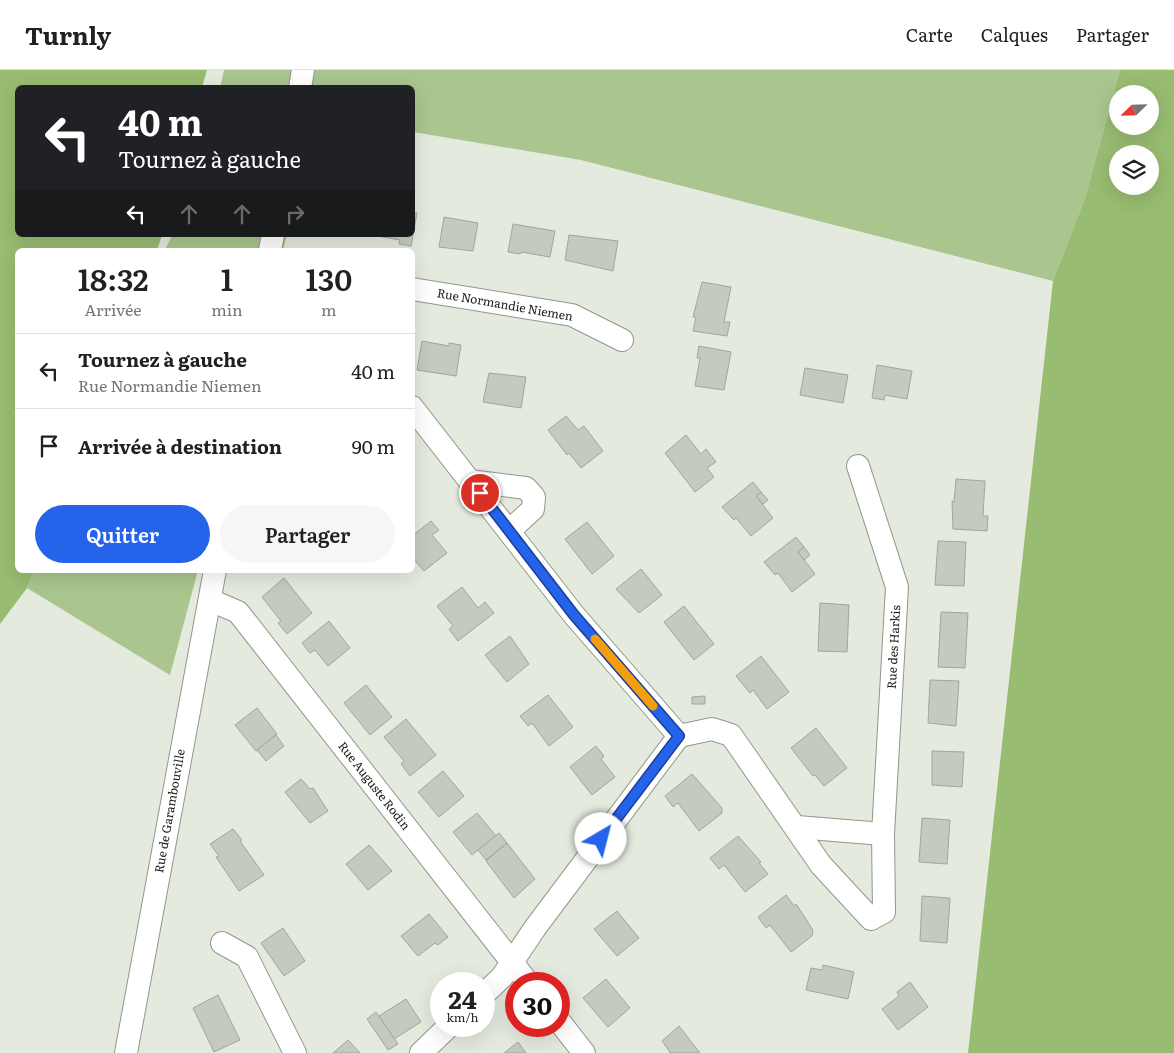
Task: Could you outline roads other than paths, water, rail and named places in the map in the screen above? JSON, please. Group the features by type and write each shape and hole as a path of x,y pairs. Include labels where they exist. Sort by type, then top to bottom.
{"street":[{"path":"300,85 303,70"},
{"name":"Rue Normandie Niemen","path":"415,289 572,315 622,340"},
{"path":"415,410 574,615 679,736 511,961 502,977 495,984"},
{"name":"Rue des Harkis","path":"679,736 712,729 731,735 797,827 821,865 871,919 884,912 883,834 897,587 858,466"},
{"path":"470,481 526,488 534,497 533,509 509,531"},
{"name":"Rue de Garambouville","path":"126,1053 214,573"},
{"name":"Rue Auguste Rodin","path":"210,600 238,612 520,972"},
{"path":"797,827 883,834"},
{"path":"222,943 247,957 295,1053"},
{"path":"570,1035 584,1053"},
{"path":"421,1053 438,1037"}]}
